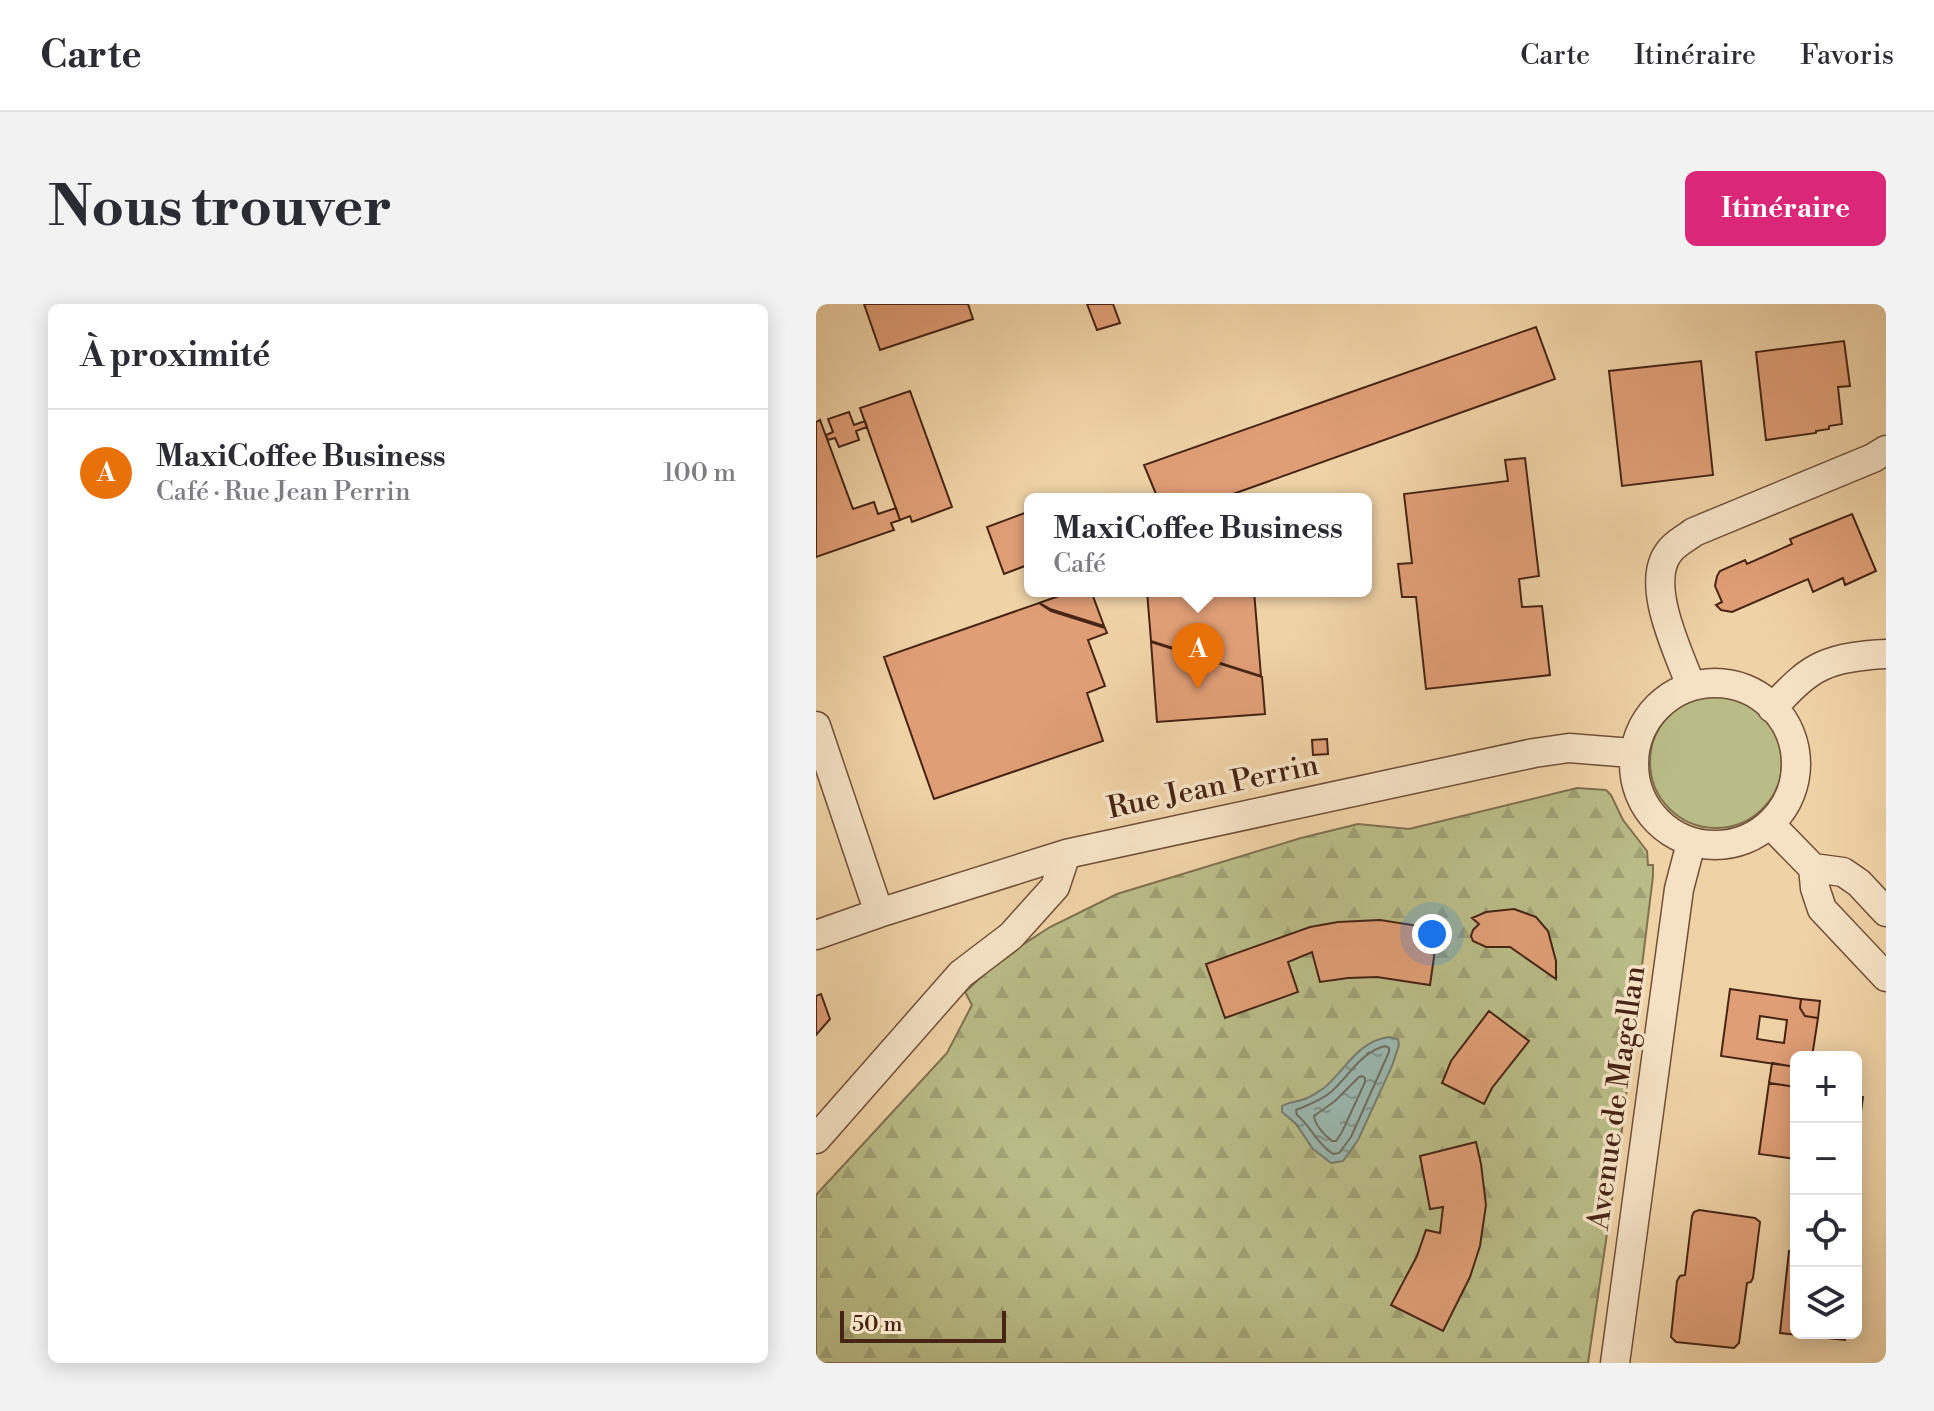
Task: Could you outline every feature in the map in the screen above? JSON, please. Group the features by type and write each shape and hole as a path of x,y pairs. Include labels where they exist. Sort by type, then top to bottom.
{"street":[{"path":"1691,686 1662,606 1662,569 1669,552 1694,532 1886,450"},
{"path":"1772,708 1804,677 1822,666 1848,658 1886,654"},
{"path":"1710,681 1752,690 1772,708 1784,718 1797,755 1793,793 1771,825 1734,845 1691,843 1658,824 1637,792 1632,753 1644,720 1664,699 1685,687 1710,681"},
{"path":"816,726 879,913"},
{"name":"Rue Jean Perrin","path":"816,935 1066,854 1534,753 1569,748 1632,753"},
{"path":"1771,825 1813,868 1843,872 1859,883 1886,912"},
{"name":"Avenue de Magellan","path":"1615,1363 1679,889 1691,843"},
{"path":"816,1139 961,974 1011,936 1055,887 1066,854"},
{"path":"1813,868 1822,909 1886,977"}],"green space":[{"path":"1716,696 1741,701 1762,716 1777,737 1782,762 1777,787 1762,808 1741,823 1716,828 1691,823 1670,808 1655,787 1650,762 1655,737 1670,716 1691,701"},
{"path":"1577,788 1606,790 1611,795 1623,820 1647,851 1648,865 1653,865 1620,1145 1588,1363 816,1363 816,1195 947,1053 972,1005 965,992 1002,958 1050,927 1117,894 1301,838 1358,824 1409,829"}],"water":[{"path":"1389,1037 1398,1039 1399,1045 1358,1140 1343,1161 1331,1163 1313,1149 1296,1124 1282,1112 1282,1106 1324,1088 1361,1050"}],"building":[{"path":"864,304 968,304 973,319 880,350"},
{"path":"1087,304 1113,304 1120,323 1097,330"},
{"path":"1536,327 1555,379 1236,493 1156,493 1144,465"},
{"path":"1844,341 1850,386 1838,387 1842,424 1816,433 1766,440 1756,352"},
{"path":"1701,361 1713,475 1622,486 1609,371"},
{"path":"910,391 952,507 912,522 910,516 900,520 860,408"},
{"path":"849,412 854,425 865,421 867,427 856,431 859,440 839,447 835,438 828,440 826,435 833,432 828,419"},
{"path":"820,420 853,509 874,502 878,514 896,508 900,520 891,523 894,530 816,557 816,422"},
{"path":"1525,458 1539,576 1519,579 1522,607 1542,606 1550,675 1426,689 1416,597 1402,597 1398,564 1412,563 1404,494 1508,481 1505,460"},
{"path":"1024,513 1024,566 1004,574 987,527"},
{"path":"1852,514 1876,571 1845,585 1843,578 1813,592 1808,579 1732,612 1721,610 1716,605 1722,602 1715,586 1720,571 1745,560 1747,564 1792,544 1790,539"},
{"path":"1056,597 1093,597 1104,626 1050,609 1039,603"},
{"path":"1147,597 1254,597 1261,676 1151,641"},
{"path":"1039,603 1051,611 1105,628 1107,633 1088,640 1105,686 1087,693 1103,741 934,799 884,657"},
{"path":"1151,642 1262,677 1265,714 1157,722"},
{"path":"1327,739 1328,754 1313,755 1312,740"},
{"path":"1514,909 1536,917 1548,931 1556,961 1556,979 1510,947 1486,947 1473,941 1473,930 1479,924 1472,918 1486,912"},
{"path":"1380,920 1438,929 1430,985 1377,977 1320,982 1312,952 1288,962 1298,992 1225,1018 1206,964 1310,927"},
{"path":"1730,989 1801,999 1800,1008 1805,1016 1818,1018 1813,1051 1790,1051 1790,1066 1721,1056","holes":["1760,1016 1787,1020 1784,1043 1757,1039"]},
{"path":"821,994 830,1019 816,1035 816,996"},
{"path":"1801,999 1820,1001 1818,1018 1805,1016 1800,1008"},
{"path":"1489,1011 1529,1041 1492,1088 1484,1104 1442,1083 1451,1061"},
{"path":"1772,1063 1790,1066 1790,1086 1769,1083"},
{"path":"1769,1083 1790,1086 1790,1158 1759,1154"},
{"path":"1476,1142 1486,1205 1480,1246 1470,1277 1443,1331 1391,1305 1417,1256 1426,1230 1440,1233 1443,1207 1430,1209 1420,1156"},
{"path":"1699,1210 1755,1218 1760,1222 1753,1278 1747,1283 1739,1343 1734,1348 1676,1342 1671,1337 1677,1281 1685,1275 1692,1216"},
{"path":"1789,1251 1790,1334 1780,1333"}],"place":[{"name":"MaxiCoffee Business","path":"1198,689"}]}
